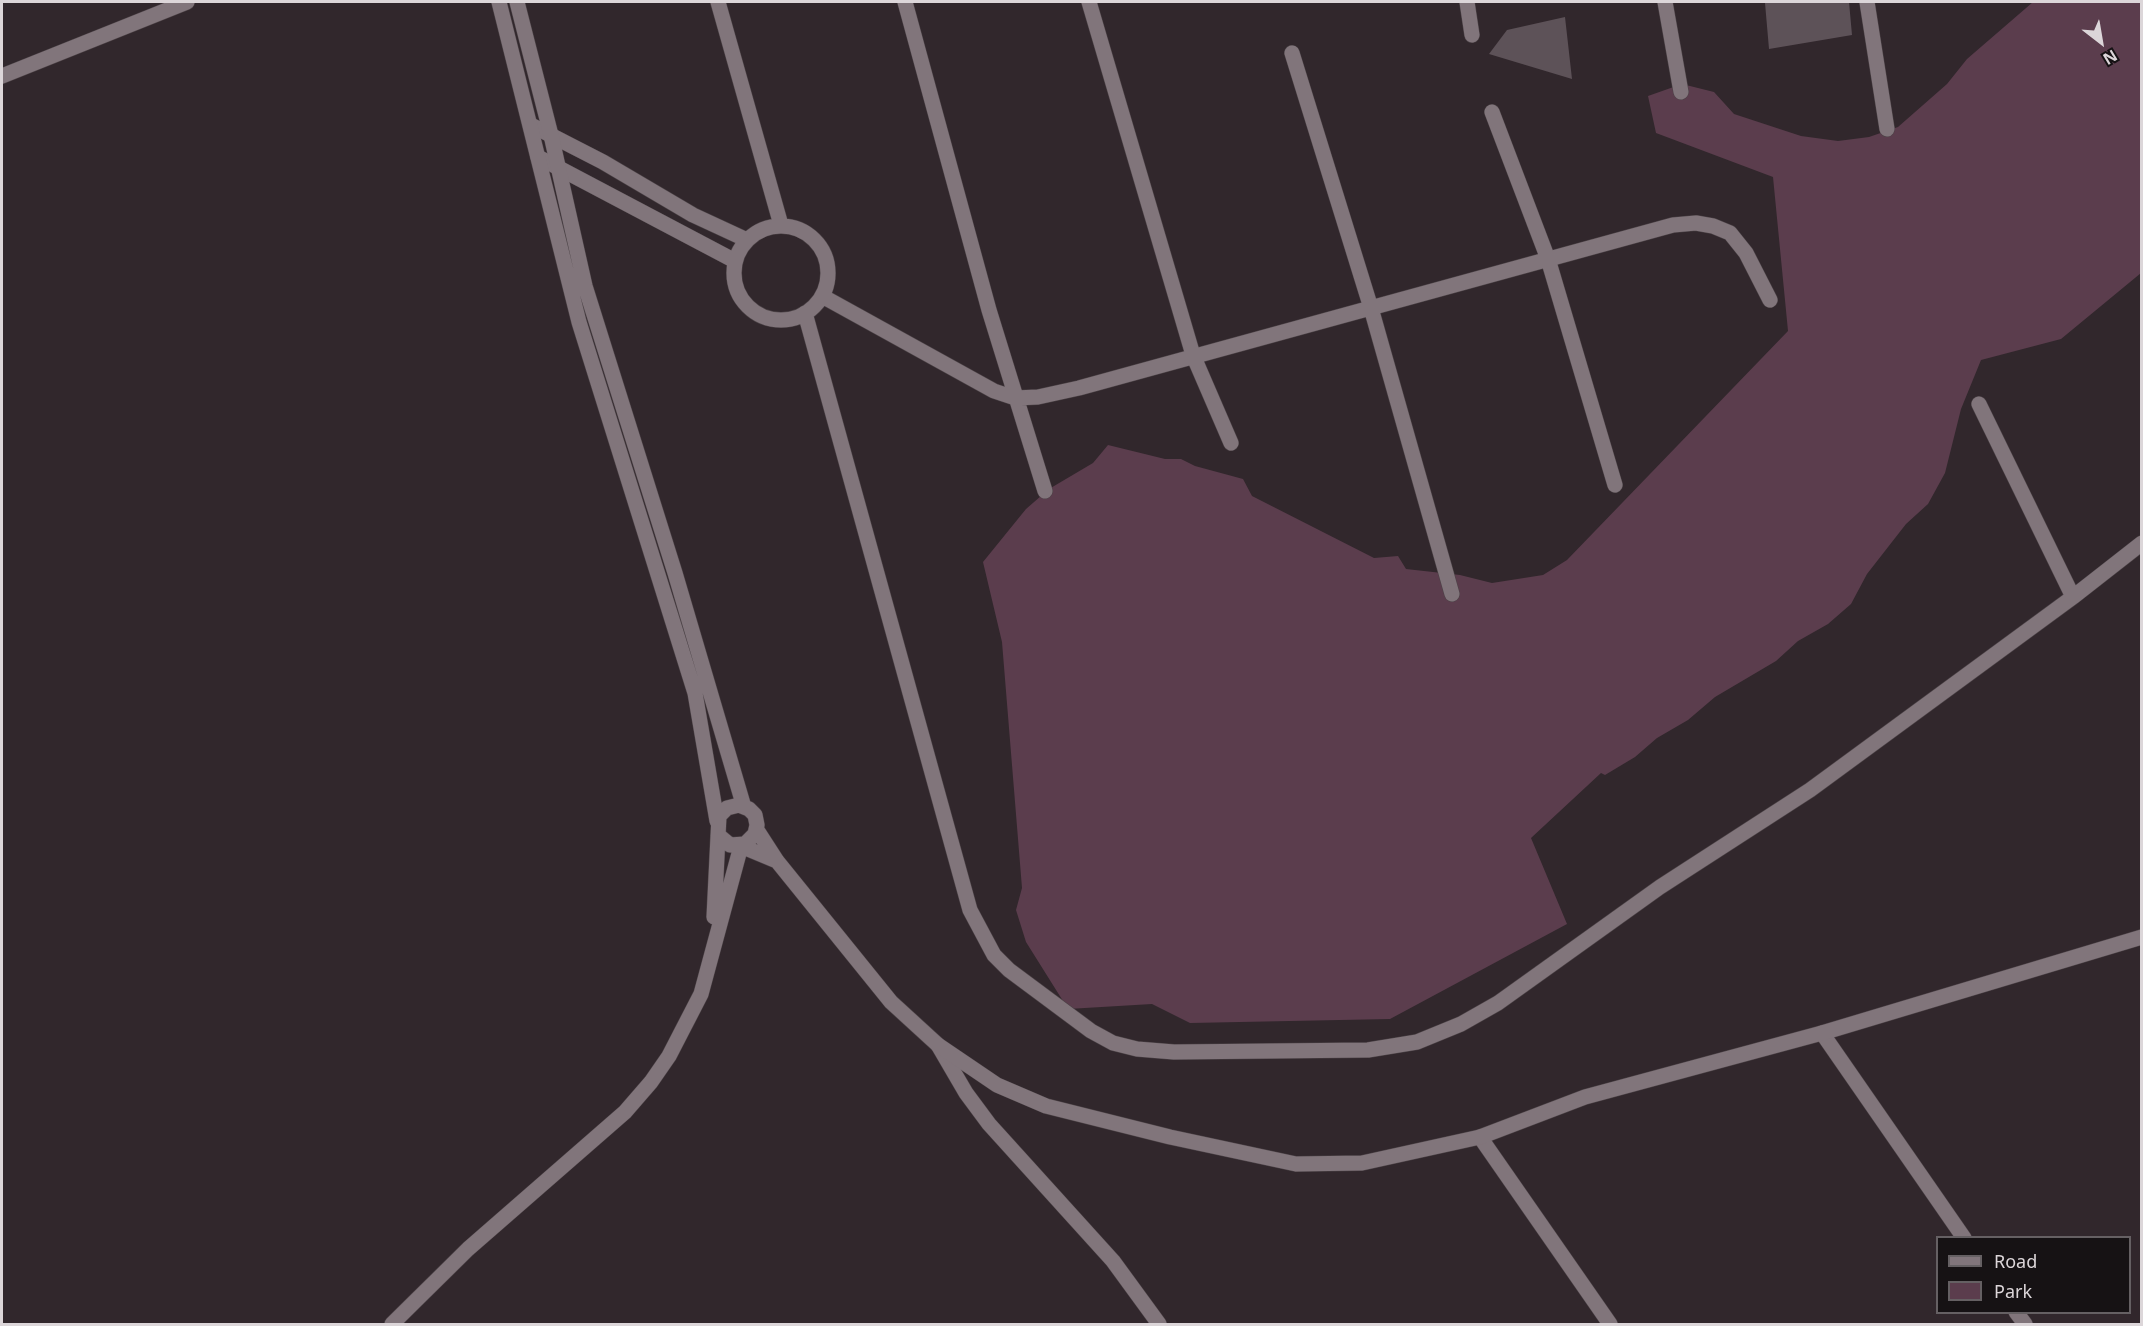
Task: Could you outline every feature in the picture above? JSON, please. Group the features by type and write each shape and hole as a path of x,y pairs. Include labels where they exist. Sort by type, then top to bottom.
{"street":[{"path":"2,76 187,2"},
{"path":"499,2 579,322 695,693 717,828 713,944"},
{"path":"517,2 551,135 577,257 675,573 744,807 755,815 757,830 777,861 885,995 938,1046 998,1085 1046,1106 1170,1137 1296,1164 1362,1163 1480,1137 1585,1097 1822,1033 2142,937"},
{"path":"718,2 781,225"},
{"path":"905,2 1016,398 1045,491"},
{"path":"1089,2 1193,355 1231,442"},
{"path":"1467,2 1472,35"},
{"path":"1665,2 1681,92"},
{"path":"1867,2 1887,129"},
{"path":"1292,53 1371,308 1452,594"},
{"path":"1492,112 1548,259 1615,484"},
{"path":"531,125 693,215 747,240"},
{"path":"538,157 735,261"},
{"path":"682,234 693,215"},
{"path":"822,296 977,382 1016,398 1038,397 1079,388 1673,225 1696,223 1713,226 1730,234 1746,253 1770,300"},
{"path":"781,225 804,232 822,249 828,272 822,296 805,313 793,318 775,319 758,314 748,306 735,285 735,261 747,240 757,232 781,225"},
{"path":"805,313 970,910 994,954 1009,970 1091,1031 1113,1043 1137,1049 1174,1052 1368,1050 1416,1042 1461,1024 1498,1003 1660,887 1810,790 2073,597 2142,543"},
{"path":"1979,404 2073,597"},
{"path":"717,828 727,808 744,807"},
{"path":"717,828 725,843 741,846 777,861"},
{"path":"392,1324 453,1262 626,1112 645,1089 669,1056 701,994 741,846 753,838 757,830"},
{"path":"1822,1033 1963,1236"},
{"path":"938,1046 966,1093 989,1124 1113,1261 1159,1324"},
{"path":"1480,1137 1610,1324"}],"green space":[{"path":"2033,2 2141,2 2141,273 2061,339 1981,360 1961,409 1945,473 1928,504 1906,524 1867,574 1851,604 1828,624 1798,641 1776,661 1715,697 1688,720 1657,738 1635,757 1605,775 1601,773 1531,838 1567,924 1390,1019 1190,1023 1152,1004 1068,1009 1026,942 1016,910 1022,888 1002,642 983,562 1026,509 1049,489 1093,463 1108,445 1165,459 1181,459 1195,466 1243,479 1252,496 1374,558 1398,556 1406,569 1460,575 1492,583 1543,575 1567,560 1788,331 1773,177 1656,133 1648,96 1682,84 1714,92 1734,114 1801,136 1838,141 1869,137 1898,127 1947,84 1967,59"}],"building":[{"path":"1849,2 1852,35 1769,49 1765,3"},
{"path":"1565,17 1572,79 1489,54 1507,30"}]}
